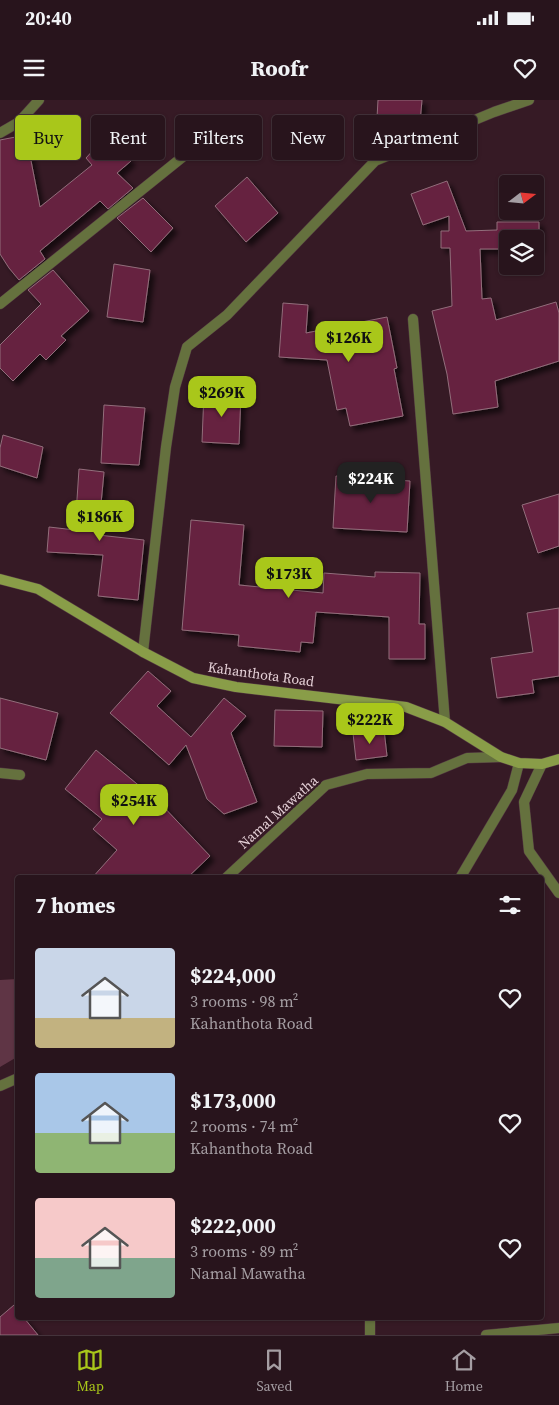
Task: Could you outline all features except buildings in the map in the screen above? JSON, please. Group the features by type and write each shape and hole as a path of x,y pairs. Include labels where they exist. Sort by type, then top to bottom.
{"main road":[{"name":"Kahanthota Road","path":"0,578 38,589 143,652 193,678 236,687 406,707 445,722 501,757 519,762 542,764 559,759"}],"street":[{"path":"0,133 19,122 39,100"},
{"path":"494,100 494,112"},
{"path":"143,652 166,447 175,387 187,348 226,315 375,162 494,112 528,100"},
{"path":"0,304 180,160"},
{"path":"413,319 445,722"},
{"name":"Namal Mawatha","path":"229,875 326,786 367,774 432,773 467,758 501,757"},
{"path":"462,875 512,790 519,762"},
{"path":"542,764 524,802 529,851 559,893"},
{"path":"0,772 20,774"},
{"path":"0,1086 15,1079"},
{"path":"370,1320 370,1335"},
{"path":"486,1335 559,1328"}],"shaded area":[{"path":"15,979 15,1058 0,1067 0,980"}]}
